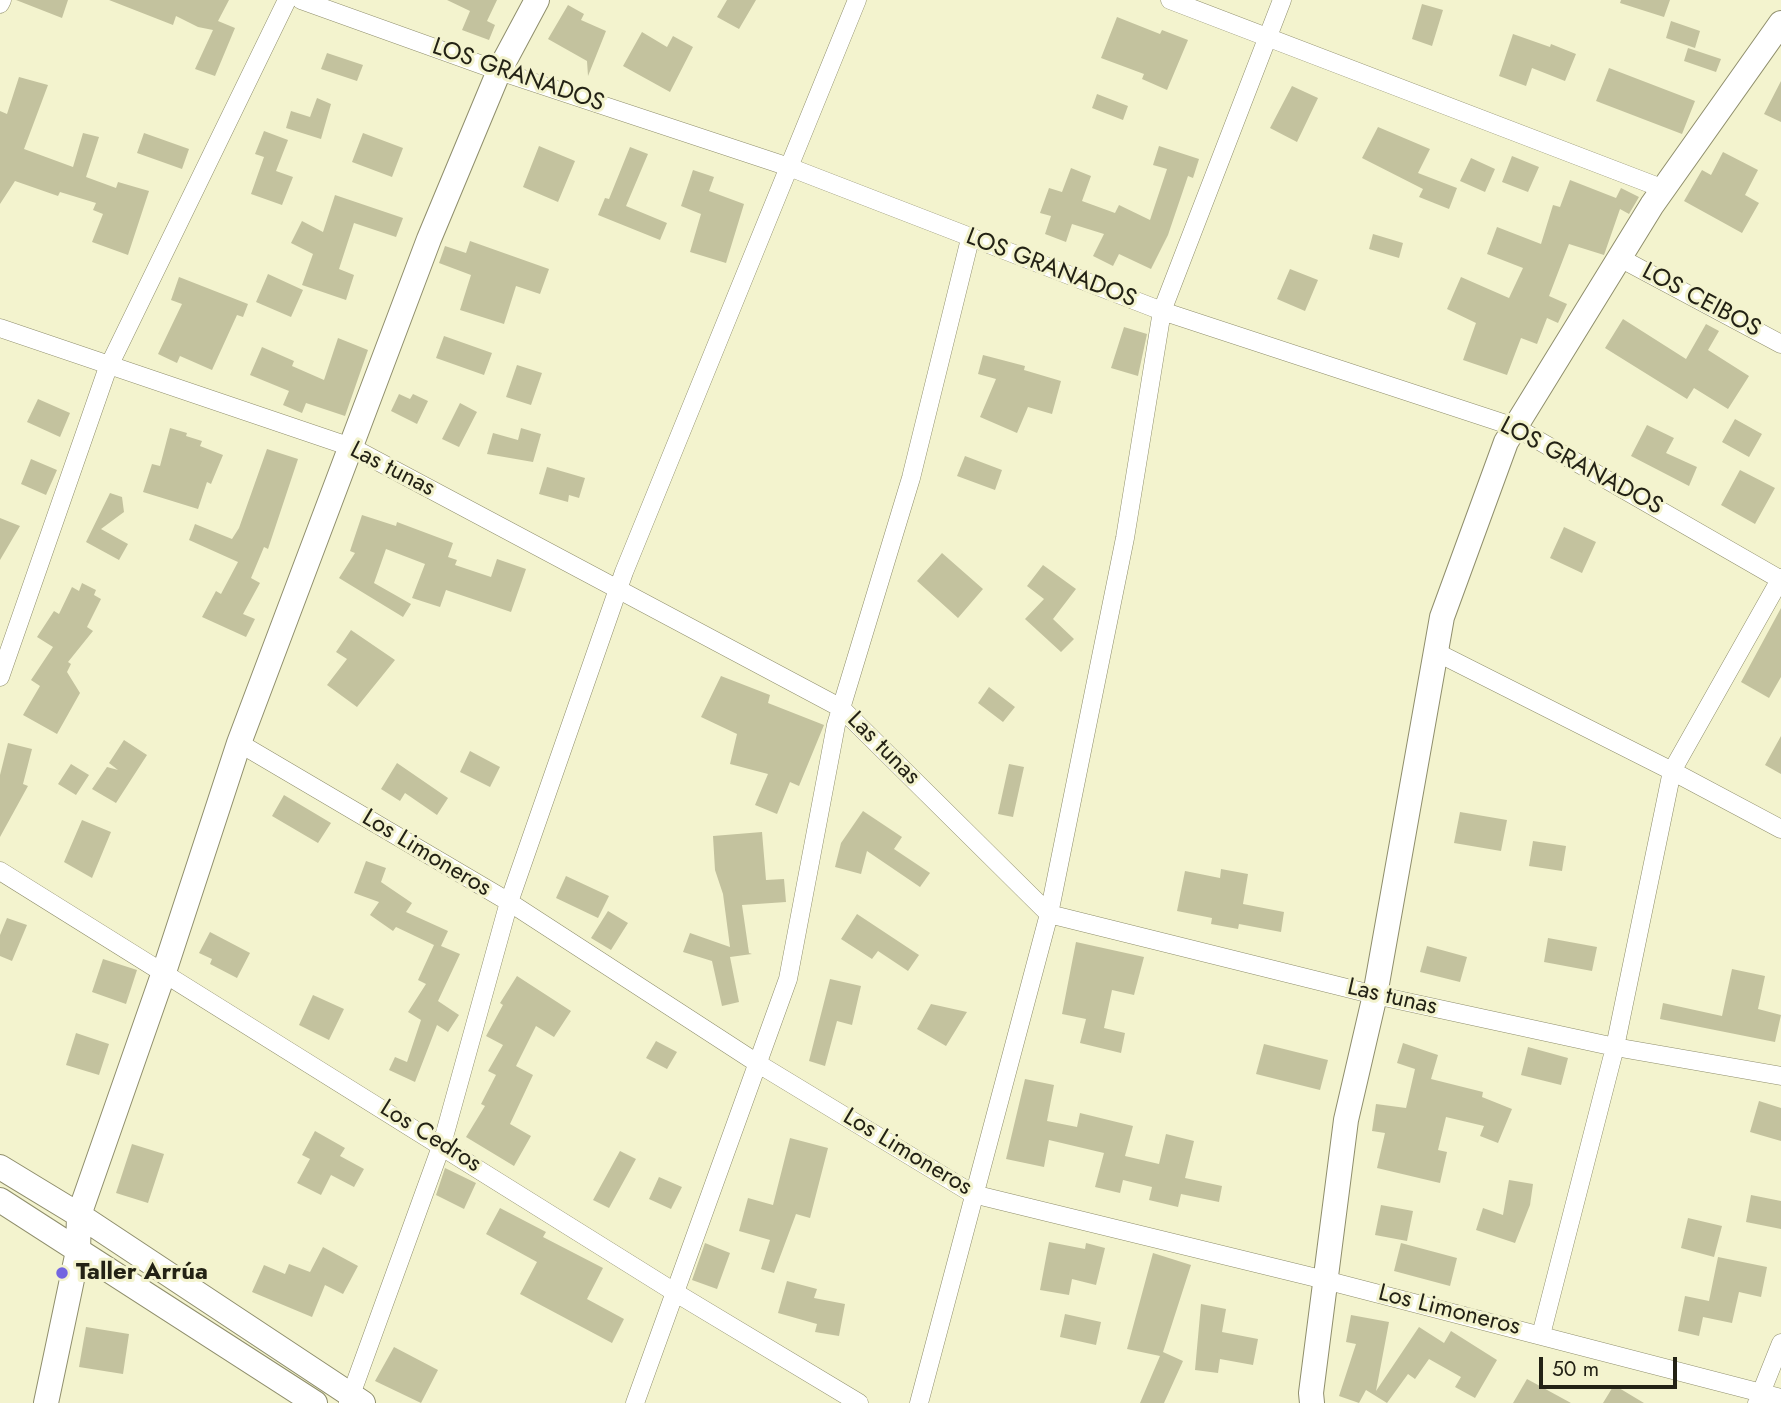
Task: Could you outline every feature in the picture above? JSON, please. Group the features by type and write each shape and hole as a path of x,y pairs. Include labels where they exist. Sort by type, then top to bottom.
{"street":[{"path":"0,677 111,363 287,0"},
{"name":"LOS GRANADOS","path":"301,0 499,71 789,167 1162,312 1515,427 1781,579"},
{"path":"46,1403 78,1251 79,1215 164,972 239,743 429,239 499,71 537,0"},
{"path":"0,1167 79,1215 354,1400 442,1144 509,902 618,590 857,0"},
{"path":"1170,0 1664,190"},
{"path":"919,1403 972,1194 1049,914 1125,538 1162,312 1282,0"},
{"path":"1312,1403 1311,1393 1346,1120 1375,995 1442,617 1506,442 1664,190 1781,23"},
{"path":"635,1403 788,979 841,708 911,478 970,239"},
{"name":"LOS CEIBOS","path":"1620,258 1781,344"},
{"name":"Las tunas","path":"0,328 111,363 351,447 841,708 1049,914 1375,995 1615,1047 1781,1076"},
{"path":"1541,1335 1615,1047 1672,771 1781,579"},
{"path":"1436,652 1781,829"},
{"name":"Los Limoneros","path":"239,743 509,902 757,1063 972,1194 1541,1335 1759,1398 1781,1398"},
{"name":"Los Cedros","path":"0,872 442,1144 676,1293 859,1403"},
{"path":"0,1200 315,1403"},
{"path":"1759,1398 1781,1343"}],"building":[{"path":"16,0 68,0 62,18"},
{"path":"109,0 229,0 218,21 235,28 215,76 195,69 213,30 198,27 176,16 173,25"},
{"path":"447,0 497,0 487,21 495,25 489,40 462,30 470,11"},
{"path":"727,0 756,0 739,29 717,17"},
{"path":"1621,0 1670,0 1664,17 1620,3"},
{"path":"1422,4 1443,10 1432,46 1412,39"},
{"path":"568,5 584,14 581,20 606,31 588,76 587,61 548,39"},
{"path":"1117,17 1160,34 1162,30 1188,40 1167,90 1142,79 1144,74 1101,58"},
{"path":"1671,21 1700,31 1695,48 1666,38"},
{"path":"642,32 667,47 673,36 693,47 670,92 623,66"},
{"path":"1513,34 1576,54 1565,81 1532,68 1526,86 1499,76"},
{"path":"1688,48 1721,59 1716,72 1684,61"},
{"path":"327,53 363,65 357,81 321,69"},
{"path":"1609,68 1695,101 1682,134 1596,101"},
{"path":"19,77 48,85 24,149 73,167 83,133 99,137 86,177 116,188 118,182 149,191 128,255 92,242 103,214 93,210 96,203 60,192 58,196 15,181 0,204 0,111 7,114"},
{"path":"1781,81 1781,122 1764,114"},
{"path":"1292,86 1318,98 1297,142 1270,128"},
{"path":"1097,94 1128,106 1123,120 1092,108"},
{"path":"317,98 331,104 321,139 286,128 291,111 310,117"},
{"path":"1378,127 1430,149 1418,173 1457,188 1449,209 1419,197 1423,189 1362,158"},
{"path":"264,131 288,140 276,171 293,177 282,205 251,194 264,157 255,154"},
{"path":"144,133 189,149 182,169 137,153"},
{"path":"363,133 403,148 392,177 352,162"},
{"path":"539,146 575,161 558,202 523,187"},
{"path":"1159,146 1199,159 1193,178 1188,176 1168,235 1151,269 1119,254 1113,266 1093,256 1104,234 1072,224 1066,242 1045,234 1051,216 1040,213 1049,188 1062,192 1071,168 1091,176 1082,201 1115,213 1119,205 1150,220 1167,169 1153,165"},
{"path":"630,147 648,154 626,206 667,223 660,240 598,215 605,198 609,199"},
{"path":"1723,152 1758,170 1745,195 1759,203 1742,233 1684,201 1702,170 1711,175"},
{"path":"1512,156 1539,167 1528,192 1502,182"},
{"path":"1471,158 1495,169 1485,192 1460,181"},
{"path":"693,170 714,177 709,191 744,204 726,263 690,252 701,214 681,206"},
{"path":"1570,180 1616,198 1621,188 1639,197 1629,214 1620,209 1604,255 1569,244 1549,296 1567,304 1558,323 1547,318 1537,344 1521,338 1507,375 1463,360 1476,323 1447,309 1461,277 1509,298 1523,268 1487,254 1497,227 1541,244 1553,205 1560,207"},
{"path":"335,195 403,218 396,237 354,223 339,269 354,275 346,300 302,285 313,254 291,243 302,221 323,232"},
{"path":"1373,234 1403,243 1399,258 1369,249"},
{"path":"470,241 549,269 540,294 516,286 504,324 460,310 471,275 439,263 445,246 466,253"},
{"path":"1290,269 1318,280 1305,311 1277,299"},
{"path":"268,274 303,290 291,317 256,302"},
{"path":"179,277 248,304 243,317 237,315 212,370 180,356 177,363 158,354 182,304 171,300"},
{"path":"1623,319 1686,359 1706,324 1719,331 1708,350 1749,376 1728,409 1694,388 1687,399 1605,348"},
{"path":"1124,327 1147,334 1138,376 1111,368"},
{"path":"444,336 492,353 484,375 436,358"},
{"path":"338,338 368,350 345,416 306,403 302,413 283,405 289,391 250,375 262,347 294,361 292,366 324,380"},
{"path":"983,355 1025,366 1024,370 1061,381 1052,414 1028,407 1017,433 980,417 996,379 978,374"},
{"path":"517,365 542,373 531,405 506,397"},
{"path":"399,394 410,399 413,394 428,401 417,424 391,411"},
{"path":"38,399 70,413 60,437 27,422"},
{"path":"460,403 477,412 459,447 442,439"},
{"path":"1735,419 1762,434 1749,457 1722,442"},
{"path":"1647,425 1674,438 1666,453 1697,467 1689,486 1631,456"},
{"path":"170,428 187,433 186,436 202,441 200,446 223,455 211,484 207,482 198,509 143,492 152,464 160,466"},
{"path":"521,428 541,434 533,462 487,454 493,433 518,440"},
{"path":"267,449 298,459 268,549 264,547 251,578 260,583 243,614 255,619 246,637 202,617 216,591 221,594 238,562 189,540 195,524 232,539 239,528"},
{"path":"965,456 1002,470 995,490 957,476"},
{"path":"31,459 57,470 46,495 21,484"},
{"path":"547,467 585,478 579,498 569,495 568,502 539,494"},
{"path":"1740,470 1775,488 1755,524 1721,505"},
{"path":"110,493 122,497 124,512 101,529 128,544 119,560 86,542"},
{"path":"362,515 396,526 397,522 453,543 448,557 457,560 455,565 491,577 497,559 526,569 511,612 446,590 440,607 412,598 425,564 386,549 374,583 411,604 403,617 339,578 355,553 350,551"},
{"path":"0,518 20,526 0,560"},
{"path":"1564,527 1596,542 1582,573 1550,558"},
{"path":"942,553 983,589 958,618 917,581"},
{"path":"1043,565 1076,589 1053,619 1074,639 1061,652 1025,619 1044,599 1027,586"},
{"path":"82,583 96,590 94,595 101,599 87,627 93,631 68,662 71,664 67,672 80,693 57,734 23,715 40,686 31,680 53,647 37,637 54,611 59,614 72,587 79,591"},
{"path":"1781,608 1781,677 1769,698 1741,682"},
{"path":"351,630 395,660 357,707 327,685 347,659 336,652"},
{"path":"721,676 770,695 768,703 824,725 799,786 790,782 777,814 755,805 768,774 730,764 737,734 701,717"},
{"path":"989,687 1015,707 1003,722 978,703"},
{"path":"1781,736 1781,774 1765,765"},
{"path":"124,740 147,755 116,803 92,789 107,767 118,770 109,763"},
{"path":"8,743 32,749 23,784 28,786 0,837 0,775"},
{"path":"470,751 500,767 490,787 460,772"},
{"path":"397,763 448,798 437,815 405,793 400,801 381,789"},
{"path":"71,764 89,775 76,795 58,784"},
{"path":"1009,764 1024,767 1013,817 998,814"},
{"path":"284,795 331,823 318,843 272,816"},
{"path":"863,811 902,837 894,849 930,873 920,887 867,851 861,874 835,867 841,843"},
{"path":"1460,812 1507,820 1501,851 1454,843"},
{"path":"82,820 111,832 92,878 64,862"},
{"path":"762,832 766,880 784,879 786,902 742,905 749,953 752,954 730,957 739,1002 722,1006 712,961 683,952 690,933 730,947 723,894 715,870 713,836"},
{"path":"1533,841 1566,846 1562,871 1529,866"},
{"path":"366,861 386,868 381,882 412,903 406,912 448,931 441,946 460,954 438,1001 459,1015 448,1032 437,1025 415,1082 389,1070 395,1057 407,1062 421,1020 408,1012 426,984 418,980 434,945 396,927 393,931 370,915 379,902 354,893"},
{"path":"1221,869 1248,874 1243,904 1284,912 1281,932 1239,924 1238,929 1211,924 1212,918 1177,911 1185,871 1220,878"},
{"path":"566,876 609,896 598,918 556,898"},
{"path":"608,911 628,923 611,950 591,938"},
{"path":"857,914 919,955 908,971 878,951 872,959 841,939"},
{"path":"7,918 27,925 12,961 0,956 0,935"},
{"path":"210,932 250,953 237,978 210,964 212,959 199,953"},
{"path":"1548,938 1597,947 1592,971 1544,962"},
{"path":"1076,942 1144,957 1134,995 1112,990 1104,1028 1125,1033 1121,1053 1080,1043 1086,1019 1062,1014"},
{"path":"1427,946 1467,957 1460,982 1420,972"},
{"path":"103,959 137,970 126,1004 92,992"},
{"path":"1732,969 1765,976 1758,1009 1781,1015 1775,1042 1660,1019 1663,1003 1722,1016"},
{"path":"517,976 571,1011 554,1037 536,1026 516,1066 533,1075 510,1124 531,1136 514,1166 466,1137 485,1106 481,1104 496,1075 488,1071 503,1045 486,1036 503,1005 500,1003"},
{"path":"830,979 861,986 852,1025 837,1021 825,1066 809,1061"},
{"path":"313,995 344,1009 329,1040 299,1025"},
{"path":"931,1004 967,1012 946,1046 917,1029"},
{"path":"76,1033 109,1044 99,1075 66,1065"},
{"path":"656,1041 677,1052 667,1069 646,1058"},
{"path":"1403,1043 1438,1055 1431,1079 1483,1092 1482,1097 1512,1109 1498,1143 1480,1136 1484,1126 1446,1117 1438,1150 1447,1152 1440,1183 1377,1168 1385,1133 1372,1131 1376,1104 1406,1108 1415,1069 1397,1063"},
{"path":"1264,1044 1328,1060 1320,1090 1256,1074"},
{"path":"1528,1047 1568,1058 1561,1085 1521,1075"},
{"path":"1025,1079 1054,1085 1047,1121 1077,1127 1080,1113 1133,1126 1125,1156 1159,1164 1166,1134 1194,1141 1185,1178 1222,1186 1219,1202 1181,1194 1178,1207 1149,1200 1152,1187 1123,1180 1120,1193 1095,1187 1104,1153 1049,1140 1044,1167 1006,1159"},
{"path":"1759,1101 1781,1108 1781,1141 1750,1132"},
{"path":"315,1131 345,1148 340,1156 364,1169 354,1187 331,1175 321,1195 297,1183 310,1159 302,1155"},
{"path":"790,1138 828,1148 810,1218 796,1214 774,1273 761,1269 770,1240 739,1231 748,1198 773,1205"},
{"path":"132,1144 164,1154 148,1203 116,1193"},
{"path":"620,1151 636,1159 609,1208 593,1200"},
{"path":"445,1168 476,1183 464,1209 436,1195"},
{"path":"659,1177 682,1187 671,1209 649,1199"},
{"path":"1509,1180 1533,1184 1530,1205 1515,1243 1476,1230 1483,1208 1503,1215"},
{"path":"1751,1195 1781,1201 1781,1229 1746,1222"},
{"path":"1381,1205 1413,1211 1407,1241 1375,1235"},
{"path":"500,1208 546,1232 543,1237 603,1268 587,1299 624,1319 612,1343 520,1294 537,1262 486,1234"},
{"path":"1688,1218 1722,1226 1714,1257 1681,1248"},
{"path":"1049,1242 1085,1249 1086,1243 1105,1248 1096,1285 1072,1279 1069,1295 1040,1290"},
{"path":"705,1243 730,1253 717,1289 692,1280"},
{"path":"1401,1243 1457,1258 1450,1286 1394,1271"},
{"path":"323,1247 358,1266 343,1294 325,1285 312,1317 252,1292 264,1265 285,1274 289,1264 310,1272"},
{"path":"1153,1253 1191,1265 1163,1352 1183,1361 1164,1403 1140,1403 1160,1356 1127,1349"},
{"path":"1718,1257 1767,1267 1761,1297 1739,1292 1732,1323 1703,1317 1699,1336 1678,1331 1685,1296 1709,1301"},
{"path":"787,1281 817,1289 814,1298 845,1304 839,1336 815,1332 817,1324 778,1313"},
{"path":"1201,1304 1226,1309 1222,1332 1258,1339 1253,1365 1220,1359 1218,1373 1195,1370"},
{"path":"1065,1314 1101,1322 1096,1345 1060,1337"},
{"path":"1351,1315 1389,1322 1376,1391 1419,1327 1444,1343 1451,1331 1497,1360 1475,1398 1455,1387 1461,1377 1429,1359 1415,1379 1408,1374 1387,1403 1366,1390 1359,1403 1339,1396 1356,1344 1346,1342"},
{"path":"86,1327 129,1334 123,1374 79,1367"},
{"path":"394,1347 438,1370 421,1403 375,1381"},
{"path":"1527,1379 1571,1403 1513,1403"},
{"path":"1614,1385 1644,1403 1603,1403"}],"place":[{"name":"Taller Arrúa","path":"62,1273"}]}
